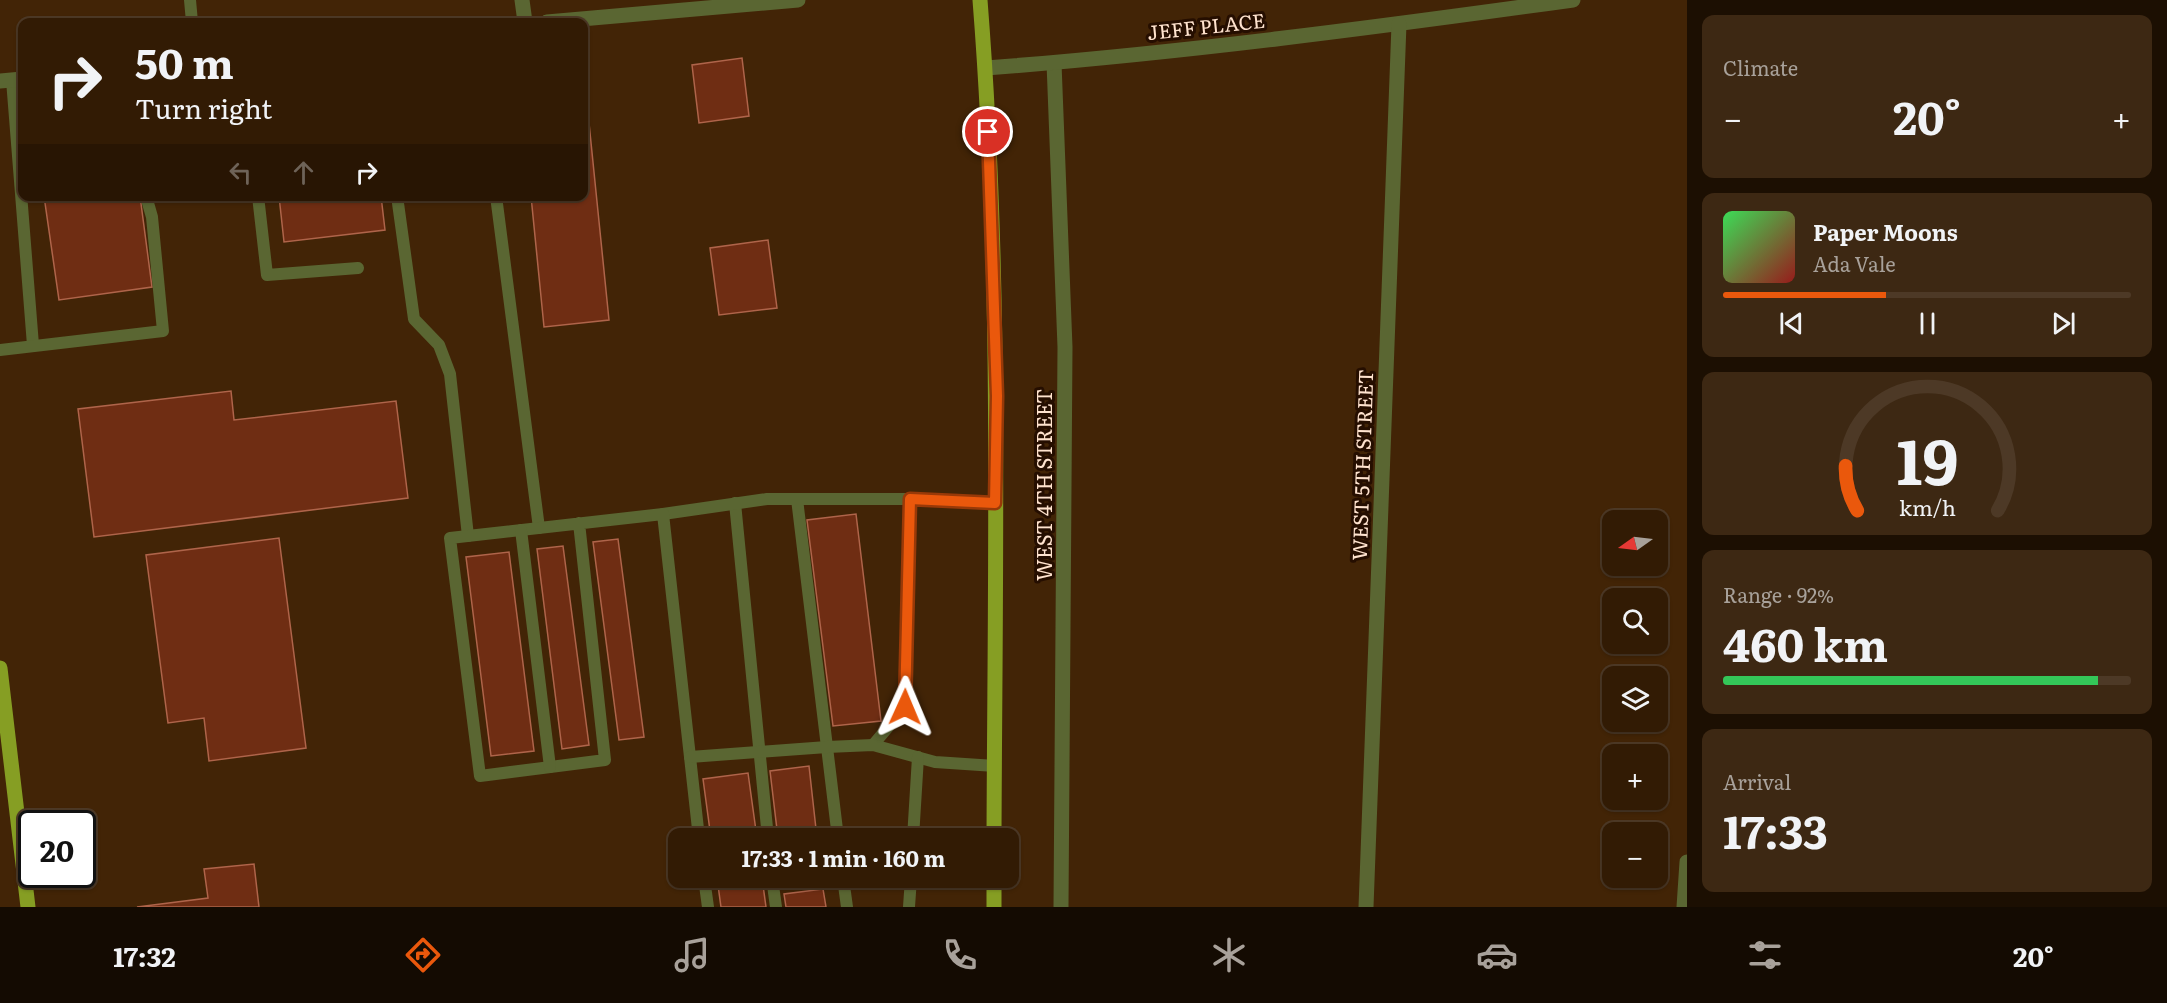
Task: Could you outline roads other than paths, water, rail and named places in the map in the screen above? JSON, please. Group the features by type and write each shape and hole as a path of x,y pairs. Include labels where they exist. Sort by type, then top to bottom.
{"main road":[{"path":"980,0 986,68 997,396 994,828"},
{"path":"0,668 28,907"},
{"path":"994,888 994,907"}],"street":[{"path":"522,0 524,18"},
{"path":"584,18 726,3 798,0"},
{"name":"JEFF PLACE","path":"986,68 1054,63 1399,24 1573,0"},
{"name":"WEST 5TH STREET","path":"1366,907 1399,24"},
{"name":"WEST 4TH STREET","path":"1054,63 1065,347 1061,907"},
{"path":"1684,907 1687,862"}],"lane":[{"path":"190,0 192,18"},
{"path":"12,80 18,156"},
{"path":"22,201 33,345"},
{"path":"0,350 163,331 152,217 147,201"},
{"path":"259,201 267,275 358,268"},
{"path":"398,201 414,319 439,345 450,374 468,536"},
{"path":"497,201 539,528"},
{"path":"579,523 605,760 480,776 450,538 663,513 767,498 910,499 995,503"},
{"path":"797,499 837,828"},
{"path":"873,745 905,707 910,499"},
{"path":"735,503 767,828"},
{"path":"663,513 698,828"},
{"path":"521,530 550,767"},
{"path":"690,757 873,745 935,762 995,766"},
{"path":"914,828 918,758"},
{"path":"705,888 708,907"},
{"path":"773,888 776,907"},
{"path":"844,888 847,907"},
{"path":"909,907 910,888"}]}
